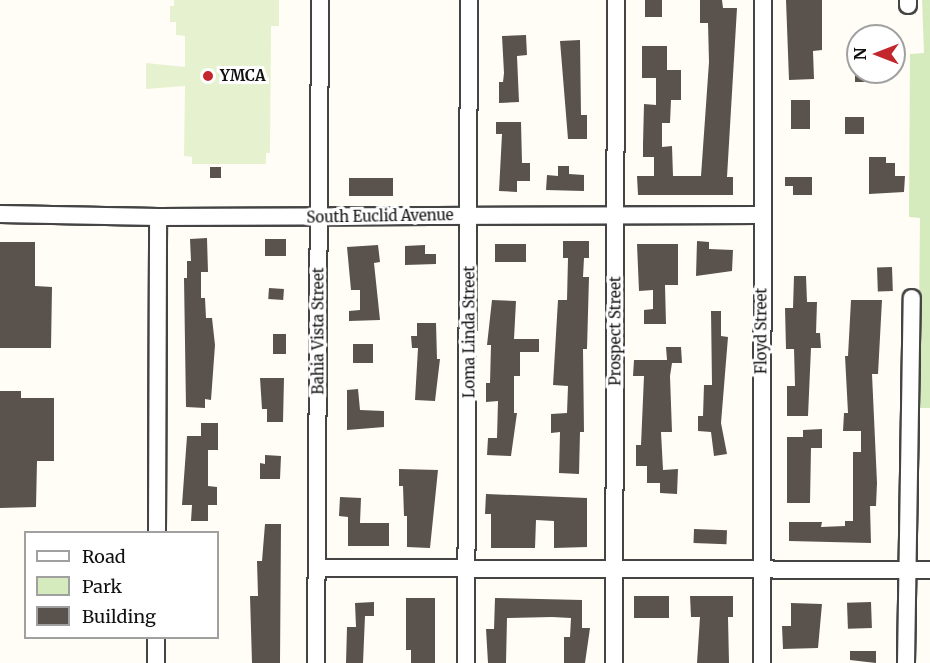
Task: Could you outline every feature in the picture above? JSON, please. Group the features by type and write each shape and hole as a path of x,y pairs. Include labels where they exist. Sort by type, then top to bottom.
{"street":[{"name":"Bahia Vista Street","path":"316,663 320,0"},
{"name":"Loma Linda Street","path":"466,663 470,215 469,0"},
{"name":"Prospect Street","path":"614,663 616,0"},
{"name":"Floyd Street","path":"762,663 760,214 763,0"},
{"name":"South Euclid Avenue","path":"0,214 158,218 318,218 760,214"},
{"path":"157,531 158,218"},
{"path":"906,663 912,298"},
{"path":"317,568 930,570"},
{"path":"156,639 156,663"}],"green space":[{"name":"YMCA","path":"174,0 279,0 279,26 271,26 270,153 266,153 266,164 192,164 192,157 184,156 185,86 146,89 146,63 185,67 185,36 176,35 176,22 170,22 170,6 174,6"},
{"path":"922,0 930,0 930,408 918,408 920,218 909,217 910,54 924,53"}],"building":[{"path":"645,0 662,0 662,17 645,17"},
{"path":"700,0 722,0 723,8 737,8 727,177 733,177 733,195 638,195 637,176 654,176 654,157 643,157 644,104 656,105 656,78 642,78 642,46 667,46 667,70 681,70 681,100 671,100 670,123 662,123 662,147 672,146 673,176 701,176 709,62 708,23 700,23"},
{"path":"786,0 822,0 822,50 813,51 814,79 789,80"},
{"path":"526,35 527,55 517,56 519,102 499,103 499,82 503,82 504,73 502,36"},
{"path":"580,40 581,115 587,115 587,139 568,139 560,41"},
{"path":"791,100 810,100 810,129 791,129"},
{"path":"845,117 864,117 864,134 845,134"},
{"path":"496,122 521,122 522,163 530,163 530,181 517,181 517,192 499,191 502,134 496,134"},
{"path":"869,157 886,157 886,163 895,163 895,176 905,176 904,192 869,194"},
{"path":"558,166 569,166 569,174 584,175 584,191 546,190 547,175 558,176"},
{"path":"210,167 221,167 221,178 210,178"},
{"path":"785,177 812,177 812,195 793,195 793,186 785,186"},
{"path":"349,178 393,178 393,196 349,196"},
{"path":"207,238 208,272 201,272 201,298 205,298 206,318 212,318 215,345 211,400 205,399 205,408 186,407 184,278 187,278 187,261 191,261 190,239"},
{"path":"265,239 286,239 286,256 265,256"},
{"path":"563,241 589,241 589,258 584,258 583,277 589,277 587,349 583,349 584,432 580,432 579,474 559,473 560,432 551,433 551,414 567,413 568,386 553,385 558,300 567,300 568,258 563,258"},
{"path":"697,241 709,242 709,249 733,250 732,271 696,276"},
{"path":"0,242 35,242 35,286 52,287 51,348 0,348"},
{"path":"495,244 526,244 526,262 495,262"},
{"path":"637,244 678,244 678,285 665,285 666,324 644,324 644,310 653,309 653,290 639,291"},
{"path":"378,245 380,262 374,263 380,320 349,321 349,311 360,310 360,290 351,290 347,247"},
{"path":"425,245 425,254 436,254 436,264 405,265 405,246"},
{"path":"892,267 893,291 878,292 877,268"},
{"path":"794,276 806,276 807,302 817,302 816,333 820,333 821,348 811,348 808,416 787,416 787,386 795,386 794,349 786,349 785,308 793,308"},
{"path":"269,288 284,289 283,300 268,299"},
{"path":"492,300 516,301 514,339 539,339 539,352 520,352 520,376 514,376 514,413 517,413 511,456 487,455 488,438 497,438 498,401 486,402 486,383 490,383 491,345 487,345"},
{"path":"851,300 882,300 878,374 872,374 877,483 876,506 870,506 871,543 789,541 789,522 822,522 821,527 845,526 845,521 853,521 853,452 861,452 861,431 843,431 844,413 848,413 845,356 848,356"},
{"path":"711,311 721,311 721,336 728,337 721,423 727,454 714,456 711,432 698,431 698,416 703,416 704,385 712,385"},
{"path":"417,323 436,323 437,359 440,359 435,401 415,400 418,348 412,348 411,336 417,336"},
{"path":"273,334 286,334 286,354 273,354"},
{"path":"353,344 373,344 373,363 353,363"},
{"path":"666,347 681,347 682,363 672,363 670,376 672,432 661,432 663,470 678,469 677,494 660,493 660,483 647,483 647,466 636,466 636,445 641,445 644,376 633,376 634,360 667,360"},
{"path":"260,378 284,378 283,422 267,422 267,409 262,409"},
{"path":"358,389 360,410 384,411 384,427 347,430 347,390"},
{"path":"0,391 21,391 21,398 54,398 54,461 37,461 36,507 0,508"},
{"path":"201,423 218,423 218,450 208,450 208,486 217,487 217,505 208,505 208,521 191,521 192,505 182,505 187,436 201,436"},
{"path":"822,429 822,448 811,448 810,503 787,503 787,437 803,437 803,430"},
{"path":"265,455 281,456 280,479 260,479 260,463 265,464"},
{"path":"399,469 438,470 430,548 407,547 407,516 404,516 403,486 399,486"},
{"path":"486,494 587,498 587,547 554,548 554,521 536,520 535,548 491,548 491,514 485,514"},
{"path":"340,497 361,498 360,523 389,523 389,546 348,546 348,517 339,516"},
{"path":"265,524 281,524 280,663 252,663 250,596 258,596 257,561 262,561"},
{"path":"694,529 727,530 726,544 694,543"},
{"path":"634,596 669,596 669,618 634,618"},
{"path":"690,596 733,596 733,617 728,617 729,663 697,663 700,617 691,617"},
{"path":"406,598 435,598 435,663 411,663 411,650 406,650"},
{"path":"495,598 582,600 582,628 590,628 585,663 564,663 564,637 570,637 571,618 552,617 507,618 506,663 488,663 486,629 494,629"},
{"path":"374,602 374,616 365,616 363,663 346,663 347,627 356,627 355,603"},
{"path":"871,602 872,628 848,629 847,603"},
{"path":"791,603 822,604 818,648 783,649 782,626 791,626"},
{"path":"850,651 876,651 876,663 850,660"}],"place":[{"name":"YMCA","path":"208,76"}]}
